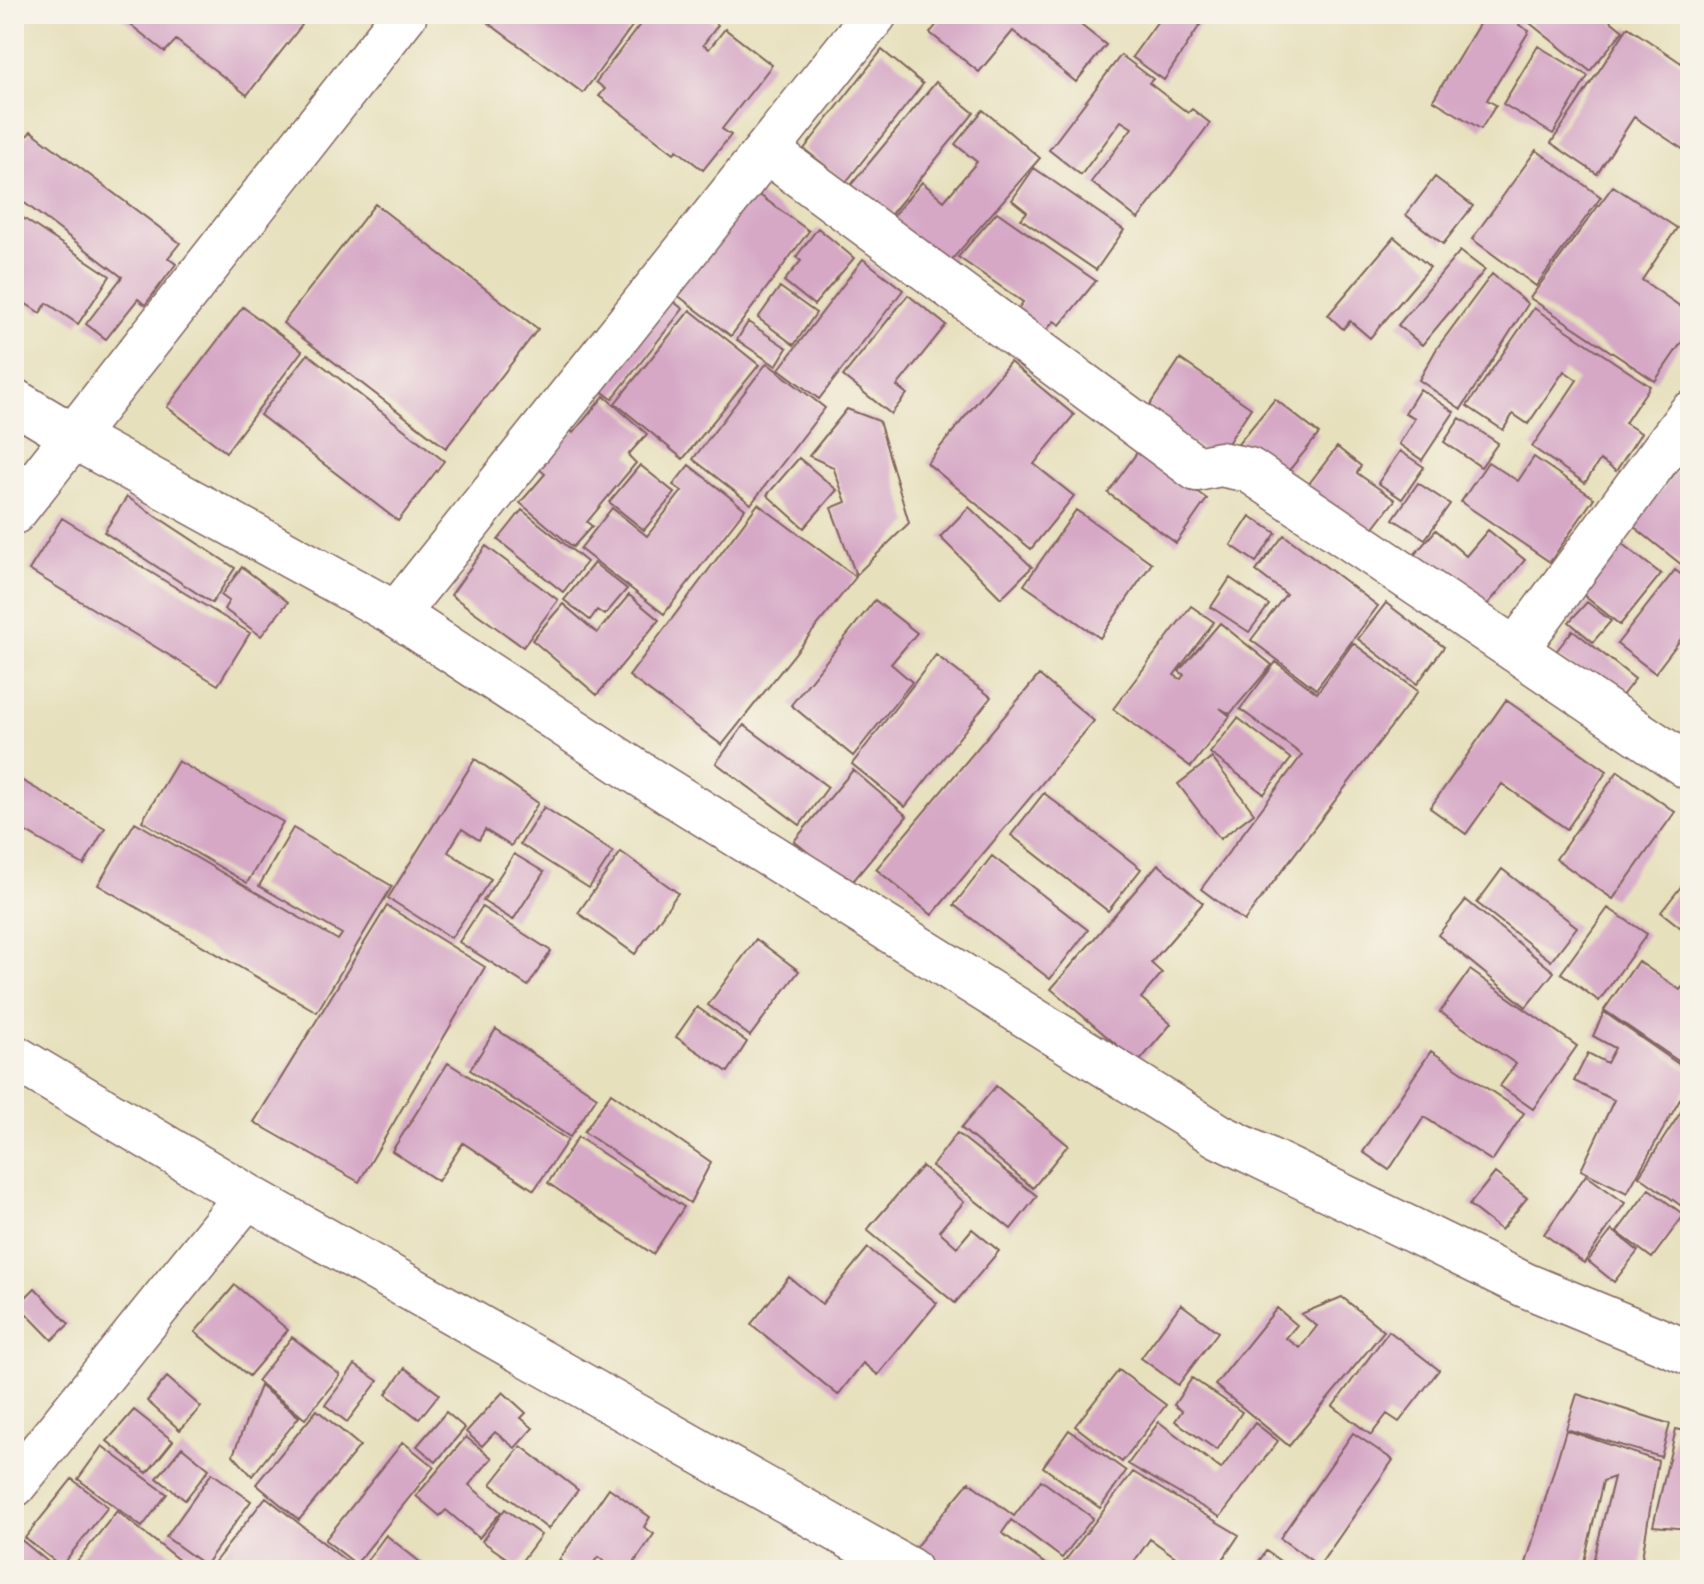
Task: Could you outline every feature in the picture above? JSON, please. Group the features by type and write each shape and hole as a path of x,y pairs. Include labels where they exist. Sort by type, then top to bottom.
{"street":[{"path":"14,512 405,14"},
{"path":"396,614 875,14"},
{"path":"767,151 1197,469 1220,464 1249,470 1690,768"},
{"path":"14,401 396,614 632,769 1219,1136 1525,1285 1690,1353"},
{"path":"1516,649 1690,414"},
{"path":"14,1057 856,1558 909,1570"},
{"path":"14,1485 247,1196"}],"building":[{"path":"117,14 288,14 302,25 247,95 176,40 165,52"},
{"path":"486,14 641,14 583,93 483,19"},
{"path":"648,14 703,14 718,25 703,45 709,49 725,29 772,65 722,129 731,135 703,170 677,150 674,153 599,96 605,89 596,82"},
{"path":"945,14 1067,14 1106,45 1076,82 1013,31 979,72 930,33"},
{"path":"1163,14 1207,14 1164,80 1132,57"},
{"path":"1481,14 1526,14 1519,25 1529,31 1487,100 1496,105 1481,129 1433,100 1484,16"},
{"path":"1530,14 1602,14 1623,31 1590,71 1526,20"},
{"path":"1628,27 1690,69 1690,154 1634,117 1597,174 1551,143"},
{"path":"1538,46 1588,76 1553,134 1503,104"},
{"path":"882,50 923,84 846,182 804,149"},
{"path":"1121,55 1153,79 1149,83 1188,113 1192,109 1210,123 1138,219 1091,182 1132,128 1121,121 1081,175 1049,150"},
{"path":"936,82 974,113 888,218 850,186"},
{"path":"983,110 1040,158 942,271 887,223 922,182 944,201 977,162 955,144"},
{"path":"31,131 180,243 168,258 176,264 145,305 138,299 106,339 86,324 122,277 14,195 14,153"},
{"path":"1536,150 1601,197 1536,286 1472,239"},
{"path":"1034,168 1124,230 1096,270 1021,219 1027,212 1012,200"},
{"path":"1435,177 1473,206 1443,244 1406,215"},
{"path":"1613,186 1677,228 1642,280 1690,313 1690,330 1655,381 1530,298"},
{"path":"750,188 809,231 731,336 672,291"},
{"path":"375,204 538,329 446,448 283,323"},
{"path":"14,212 110,276 78,324 47,303 40,313 14,296"},
{"path":"997,212 1096,281 1060,325 1054,321 1045,332 1016,312 1023,302 958,257"},
{"path":"818,228 854,258 814,305 784,281 801,261 796,257"},
{"path":"1394,237 1430,267 1370,338 1350,321 1343,329 1328,315"},
{"path":"1460,251 1485,270 1422,345 1398,325"},
{"path":"863,259 903,290 819,399 779,369"},
{"path":"1492,274 1528,304 1461,409 1419,380 1437,348"},
{"path":"780,287 816,313 794,345 758,318"},
{"path":"662,293 683,309 612,399 590,382"},
{"path":"908,295 946,325 897,386 907,394 891,414 843,376"},
{"path":"243,307 302,351 226,452 167,407"},
{"path":"1534,308 1650,386 1625,423 1641,433 1616,471 1600,460 1585,483 1532,447 1577,380 1564,371 1528,424 1513,414 1503,430 1467,406"},
{"path":"690,310 759,365 683,459 615,403"},
{"path":"748,322 787,348 776,366 737,340"},
{"path":"308,354 444,461 398,521 260,415"},
{"path":"1180,359 1251,408 1217,460 1145,412"},
{"path":"1010,362 1074,415 1034,464 1074,496 1031,549 927,463"},
{"path":"767,363 825,408 751,504 693,459"},
{"path":"1420,389 1454,412 1422,460 1399,444 1415,418 1405,413"},
{"path":"604,396 647,434 628,455 636,463 587,522 592,526 573,547 520,503 545,474 538,468"},
{"path":"1275,399 1319,434 1282,479 1238,444"},
{"path":"847,409 879,421 909,523 856,575 831,508 846,502 833,467 809,456"},
{"path":"1460,418 1498,443 1481,467 1444,442"},
{"path":"1337,447 1361,466 1357,473 1395,500 1367,536 1305,489"},
{"path":"1139,450 1207,499 1176,543 1108,493"},
{"path":"1400,451 1424,467 1402,499 1378,483"},
{"path":"1690,454 1690,555 1682,565 1633,526"},
{"path":"1534,457 1594,498 1550,562 1461,502 1488,462 1518,481"},
{"path":"799,458 837,490 804,528 767,495"},
{"path":"640,465 675,493 644,530 609,502"},
{"path":"689,465 745,509 664,614 580,549 612,508 647,536 682,491 673,485"},
{"path":"1418,483 1450,504 1425,539 1393,519"},
{"path":"127,497 235,568 212,603 104,532"},
{"path":"758,504 856,577 722,745 629,676"},
{"path":"969,507 1032,567 1001,598 940,537"},
{"path":"522,510 587,562 563,592 498,540"},
{"path":"1076,510 1152,563 1100,638 1024,585"},
{"path":"1250,516 1276,533 1256,562 1231,545"},
{"path":"62,518 250,633 218,685 29,570"},
{"path":"1436,530 1466,556 1488,530 1525,560 1482,611 1413,556"},
{"path":"1284,535 1378,606 1316,689 1251,640 1286,594 1256,571"},
{"path":"1621,543 1661,574 1620,625 1581,593"},
{"path":"486,546 558,600 523,647 451,595"},
{"path":"594,563 627,589 605,615 597,610 590,620 564,600"},
{"path":"242,567 288,602 261,636 224,609 229,601 221,595"},
{"path":"1675,570 1690,581 1690,627 1655,673 1617,644"},
{"path":"1230,578 1269,605 1249,632 1211,607"},
{"path":"629,595 659,620 597,695 532,640 563,604 597,633"},
{"path":"875,600 917,633 891,664 912,682 853,756 791,705"},
{"path":"1587,602 1611,621 1593,642 1569,622"},
{"path":"1386,603 1444,647 1417,684 1358,639"},
{"path":"1191,606 1214,622 1174,675 1181,679 1184,675 1179,671 1220,623 1272,665 1230,714 1220,708 1230,716 1191,767 1113,709"},
{"path":"1573,630 1635,679 1616,703 1554,654"},
{"path":"1353,643 1418,691 1244,921 1201,889 1302,755 1240,709 1276,662 1317,693"},
{"path":"936,655 991,697 905,807 852,764"},
{"path":"1039,675 1094,721 932,915 876,869"},
{"path":"1506,700 1607,771 1567,829 1502,784 1466,834 1430,808"},
{"path":"1238,718 1291,759 1264,794 1210,753"},
{"path":"744,725 828,787 800,825 716,763"},
{"path":"1212,758 1254,813 1220,839 1178,784"},
{"path":"475,759 538,803 511,846 485,830 479,840 462,829 448,852 491,879 451,938 388,898"},
{"path":"178,761 283,822 247,883 142,821"},
{"path":"853,770 907,816 849,886 794,841"},
{"path":"1618,771 1675,812 1613,899 1556,859"},
{"path":"14,776 105,828 84,865 14,825"},
{"path":"1044,793 1141,869 1108,911 1011,835"},
{"path":"544,807 613,852 589,888 520,844"},
{"path":"135,822 338,940 342,934 259,886 293,828 392,886 317,1012 98,885"},
{"path":"621,852 678,893 635,954 578,913"},
{"path":"514,854 544,872 513,920 483,901"},
{"path":"992,856 1088,930 1050,979 954,905"},
{"path":"1158,864 1203,903 1151,963 1162,973 1141,998 1171,1024 1138,1063 1051,989"},
{"path":"1502,869 1577,927 1551,961 1477,903"},
{"path":"1687,879 1690,881 1690,935 1661,912"},
{"path":"1466,900 1554,972 1526,1007 1438,935"},
{"path":"387,906 485,967 359,1182 254,1122"},
{"path":"482,907 551,951 528,986 459,942"},
{"path":"1608,908 1647,934 1599,1001 1561,973"},
{"path":"756,939 799,971 750,1036 708,1005"},
{"path":"1638,961 1680,990 1690,978 1690,1069 1604,1010"},
{"path":"1470,970 1577,1046 1533,1109 1500,1086 1516,1064 1440,1012"},
{"path":"697,1007 747,1042 728,1072 676,1037"},
{"path":"1604,1012 1690,1072 1690,1082 1627,1193 1581,1170 1614,1100 1574,1081 1588,1053 1607,1063 1615,1048 1593,1036"},
{"path":"496,1029 597,1097 570,1137 470,1070"},
{"path":"1431,1051 1524,1113 1492,1161 1424,1117 1389,1170 1363,1152"},
{"path":"448,1063 568,1140 534,1190 463,1143 438,1181 392,1151"},
{"path":"996,1086 1068,1145 1033,1188 961,1128"},
{"path":"611,1093 711,1162 690,1203 584,1132"},
{"path":"1690,1098 1690,1212 1639,1176"},
{"path":"957,1133 1037,1196 1011,1229 932,1166"},
{"path":"578,1137 684,1207 653,1254 548,1183"},
{"path":"922,1166 964,1202 939,1231 957,1247 972,1229 999,1251 955,1303 867,1230"},
{"path":"1495,1173 1527,1198 1501,1230 1469,1205"},
{"path":"1586,1175 1625,1203 1584,1263 1544,1234"},
{"path":"1649,1189 1684,1215 1652,1258 1617,1232"},
{"path":"1612,1230 1638,1251 1614,1282 1588,1261"},
{"path":"868,1248 937,1303 878,1375 863,1363 838,1395 751,1324 789,1277 822,1304"},
{"path":"235,1285 288,1330 249,1376 195,1332"},
{"path":"35,1288 69,1324 52,1340 18,1305"},
{"path":"1342,1297 1384,1331 1289,1446 1215,1385 1277,1308 1297,1325 1286,1338 1300,1348 1317,1326 1301,1314"},
{"path":"1181,1304 1218,1332 1178,1385 1141,1358"},
{"path":"1389,1331 1439,1370 1399,1422 1387,1414 1371,1435 1333,1406"},
{"path":"292,1337 340,1375 305,1419 257,1381"},
{"path":"355,1365 378,1381 347,1422 325,1405"},
{"path":"405,1368 439,1394 419,1419 386,1394"},
{"path":"1119,1370 1166,1405 1122,1462 1075,1426"},
{"path":"167,1377 201,1407 180,1430 147,1401"},
{"path":"1192,1378 1242,1412 1217,1450 1175,1421 1182,1411 1174,1405"},
{"path":"260,1386 299,1417 252,1476 233,1455"},
{"path":"503,1392 526,1413 521,1418 533,1428 515,1448 495,1432 482,1446 466,1432"},
{"path":"1577,1394 1670,1424 1661,1457 1566,1429"},
{"path":"134,1410 173,1441 147,1473 107,1441"},
{"path":"317,1410 360,1446 299,1520 256,1484"},
{"path":"446,1412 465,1428 436,1462 417,1446"},
{"path":"1159,1422 1221,1469 1255,1423 1278,1441 1220,1517 1128,1464"},
{"path":"1676,1429 1690,1432 1690,1529 1653,1526"},
{"path":"1069,1430 1126,1471 1100,1508 1043,1467"},
{"path":"1566,1430 1658,1461 1640,1570 1591,1570 1614,1477 1603,1481 1582,1570 1524,1570"},
{"path":"1353,1433 1393,1460 1319,1566 1280,1538"},
{"path":"466,1437 492,1458 469,1485 501,1512 479,1538 446,1510 440,1516 416,1496"},
{"path":"403,1442 434,1467 356,1564 325,1540"},
{"path":"102,1446 167,1494 142,1527 78,1479"},
{"path":"521,1446 578,1490 548,1529 491,1484"},
{"path":"182,1447 209,1469 185,1500 157,1478"},
{"path":"1133,1472 1239,1535 1216,1570 1194,1570 1150,1539 1128,1570 1058,1570"},
{"path":"212,1473 251,1501 205,1565 166,1537"},
{"path":"72,1479 108,1507 61,1566 25,1538"},
{"path":"1041,1480 1093,1518 1062,1558 1011,1520 1002,1533 1048,1566 1045,1570 941,1570 913,1550 969,1482 1014,1516"},
{"path":"609,1488 650,1517 644,1527 654,1534 629,1570 616,1570 598,1557 588,1570 574,1570 559,1560"},
{"path":"266,1497 351,1565 347,1570 221,1570 213,1564"},
{"path":"505,1509 541,1535 518,1566 482,1541"},
{"path":"117,1511 185,1565 181,1570 81,1570 74,1565"},
{"path":"14,1534 58,1570 14,1570"},
{"path":"386,1535 430,1570 368,1570 363,1566"},
{"path":"1266,1551 1293,1570 1253,1570"}]}
